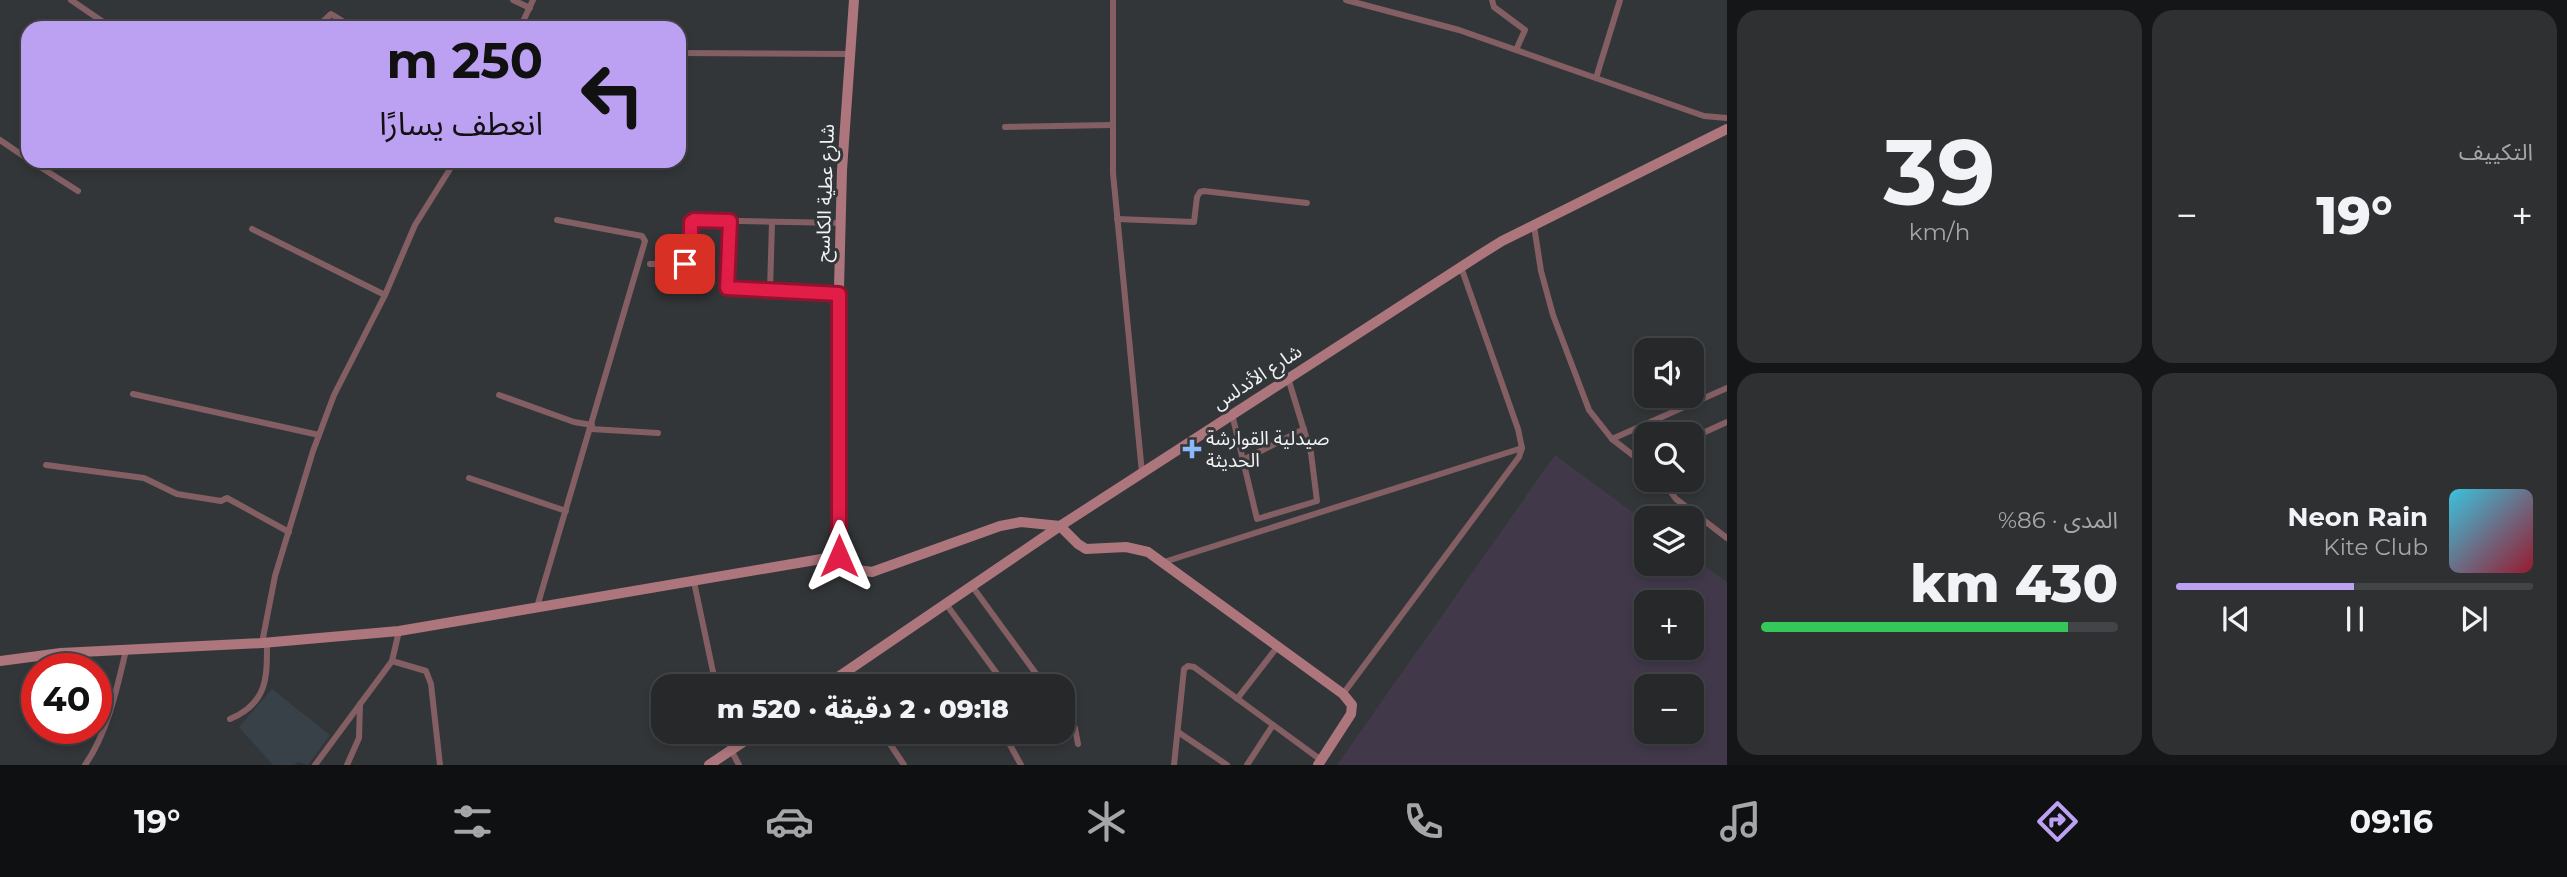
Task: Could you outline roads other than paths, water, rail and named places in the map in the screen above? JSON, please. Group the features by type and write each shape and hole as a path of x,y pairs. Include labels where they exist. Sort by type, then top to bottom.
{"main road":[{"name":"شارع عطية الكاسح","path":"839,556 839,294 854,0"},
{"name":"شارع الأندلس","path":"844,673 1142,472 1502,241 1727,129"},
{"path":"0,661 61,653 265,643 399,631 839,556 858,570 872,572 1000,526 1021,522 1060,526 1086,550 1138,548 1148,552 1343,694 1352,705 1351,714 1319,763"},
{"path":"709,765 740,744"}],"street":[{"path":"71,0 102,21"},
{"path":"513,0 530,8"},
{"path":"525,21 533,0"},
{"path":"1113,0 1112,125 1117,219 1142,472"},
{"path":"1346,0 1459,30 1704,116 1727,118"},
{"path":"1492,0 1494,7 1525,30 1517,50"},
{"path":"1596,78 1620,0"},
{"path":"324,21 331,14 342,21"},
{"path":"686,53 850,54"},
{"path":"1005,127 1112,125"},
{"path":"0,140 21,154"},
{"path":"42,168 78,191"},
{"path":"230,719 247,710 264,687 267,678 265,643 275,576 334,395 385,295 415,225 451,168"},
{"path":"1117,219 1194,222 1197,197 1204,191 1307,203"},
{"path":"536,609 645,241 642,236 557,220"},
{"path":"650,264 689,264 691,222 694,220 841,223"},
{"path":"730,221 727,288 839,294"},
{"path":"770,291 772,222"},
{"path":"1534,226 1541,271 1553,315 1588,410 1612,439 1634,454"},
{"path":"252,229 385,295"},
{"path":"1343,694 1519,457 1522,448 1518,429 1461,267"},
{"path":"1232,414 1258,519 1317,501 1311,453 1288,378"},
{"path":"1612,439 1727,388"},
{"path":"133,394 319,435"},
{"path":"499,395 591,427 658,433"},
{"path":"1704,433 1727,422"},
{"path":"1243,460 1304,429"},
{"path":"1164,562 1522,448"},
{"path":"46,465 144,478 182,495 221,501 227,498 289,532"},
{"path":"469,478 566,511"},
{"path":"1671,492 1676,499 1727,538"},
{"path":"694,582 713,674"},
{"path":"972,586 1036,674"},
{"path":"946,604 997,674"},
{"path":"315,765 392,661 399,631"},
{"path":"1237,699 1278,646"},
{"path":"85,765 95,747 116,692 126,650"},
{"path":"392,661 426,671 431,684 440,765"},
{"path":"1174,765 1184,669 1188,666 1194,667 1273,725 1319,763"},
{"path":"347,765 359,738 360,704"},
{"path":"1247,765 1273,725"},
{"path":"1075,728 1078,744"},
{"path":"1178,732 1227,765"},
{"path":"729,744 739,765"},
{"path":"890,744 904,765"},
{"path":"1010,744 1021,765"}],"place":[{"name":"صيدلية القوارشة الحديثة","path":"1192,449"}]}
